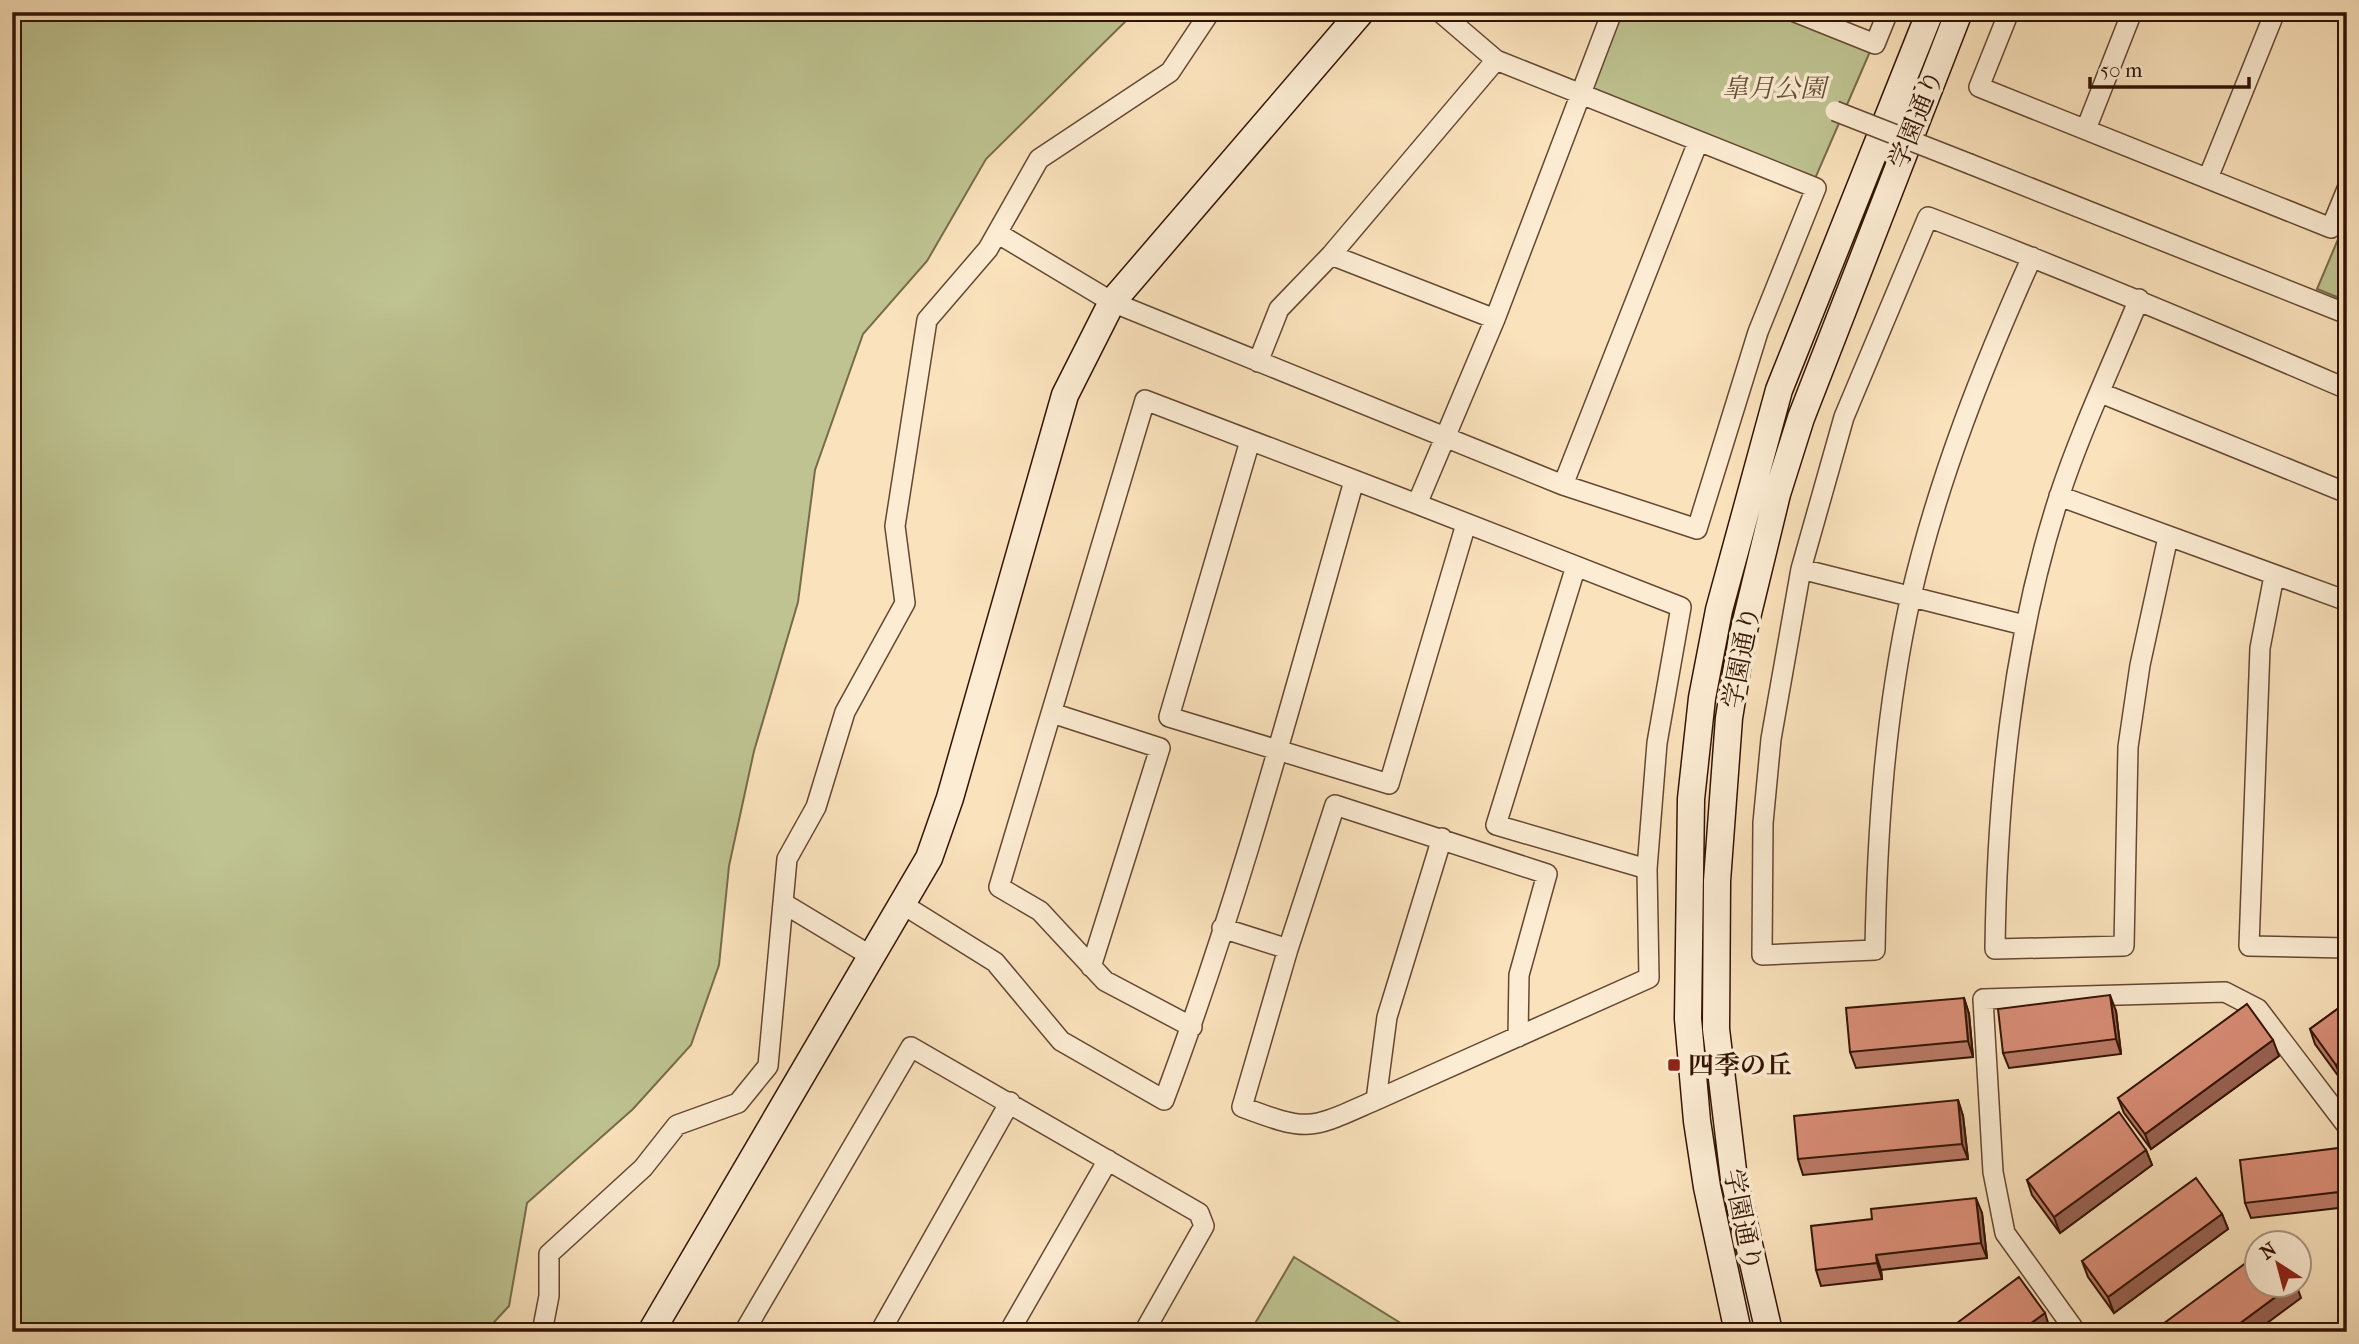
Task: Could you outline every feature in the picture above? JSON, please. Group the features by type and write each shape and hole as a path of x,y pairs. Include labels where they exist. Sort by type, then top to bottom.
{"street":[{"path":"542,1332 549,1296 549,1254 643,1168 677,1125 738,1103 768,1066 787,859 816,807 845,712 905,603 895,526 927,320 988,248 1039,159 1170,72 1210,12"},
{"path":"651,1332 929,858 950,798 1065,395 1112,302 1361,12"},
{"path":"997,233 1112,302 1563,485 1697,529 1758,332 1816,188 1580,96 1496,60 1440,12"},
{"path":"1418,504 1495,318 1612,12"},
{"path":"1795,12 1875,44 1888,12"},
{"name":"学園通り","path":"1738,1332 1707,1187 1697,1121 1688,1020 1691,799 1702,698 1723,596 1779,390 1930,12"},
{"name":"学園通り","path":"1769,1332 1734,1179 1716,1029 1717,881 1729,718 1742,638 1770,520 1801,418 1959,12"},
{"path":"2008,12 1979,87 2331,228 2347,189"},
{"path":"2086,129 2132,12"},
{"path":"2208,178 2275,12"},
{"path":"1258,362 1279,309 1331,255 1496,60"},
{"path":"1835,111 2347,314"},
{"path":"1563,485 1698,142"},
{"path":"2032,257 1996,338 1963,426 1911,597 1888,736 1876,870 1875,950 1762,955 1763,824 1771,739 1801,569 1844,416 1928,217 2032,257 2138,299 2347,389"},
{"path":"1331,255 1495,318"},
{"path":"2138,299 2059,496 2024,625 2007,738 1997,849 1995,948 2123,946 2128,747 2140,665 2168,537"},
{"path":"2101,393 2347,493"},
{"path":"1192,1027 1105,981 1040,911 999,887 1145,400 1681,607 1657,743 1647,869 1649,978 1518,1037 1319,1125 1292,1126 1242,1107 1288,949 1335,805 1548,874 1519,975 1518,1037"},
{"path":"1250,440 1169,718 1389,784 1466,524"},
{"path":"902,904 995,962 1061,1041 1164,1100 1192,1027 1278,749 1354,481"},
{"path":"2059,496 2347,601"},
{"path":"1576,566 1496,825 1647,869"},
{"path":"1801,569 2024,625"},
{"path":"2274,576 2260,648 2249,946 2347,948"},
{"path":"1052,713 1160,748 1091,967"},
{"path":"1376,1100 1387,1017 1442,838"},
{"path":"783,903 871,956"},
{"path":"1223,928 1288,949"},
{"path":"2076,1332 2005,1233 1993,1172 1983,999 2225,992 2258,1009 2347,1126"},
{"path":"744,1332 911,1047 1199,1213 1204,1226 1144,1332"},
{"path":"880,1332 1010,1102"},
{"path":"1009,1332 1108,1160"}],"green space":[{"path":"12,12 1135,12 986,159 927,261 863,334 815,470 798,602 754,751 729,866 719,965 691,1045 633,1109 527,1203 509,1306 485,1332 12,1332"},
{"name":"皐月公園","path":"1619,12 1781,12 1872,47 1814,181 1587,93"},
{"path":"2347,218 2347,301 2317,289"},
{"path":"1294,1257 1415,1332 1250,1332"}],"building":[{"path":"2110,995 2116,1039 2003,1053 1998,1009"},
{"path":"1964,998 1968,1041 1850,1052 1846,1008"},
{"path":"2347,1002 2347,1057 2336,1065 2310,1029"},
{"path":"2247,1004 2273,1040 2145,1134 2118,1098"},
{"path":"1958,1100 1962,1144 1798,1159 1794,1116"},
{"path":"2119,1112 2146,1150 2054,1217 2027,1180"},
{"path":"2347,1147 2347,1191 2245,1203 2240,1160"},
{"path":"2196,1178 2222,1214 2108,1297 2082,1261"},
{"path":"1976,1198 1981,1243 1876,1255 1877,1263 1816,1270 1811,1226 1872,1219 1871,1209"},
{"path":"2244,1264 2244,1298 2274,1298 2228,1332 2152,1332"},
{"path":"2019,1277 2045,1313 2019,1332 1945,1332"},
{"path":"2347,1310 2347,1330 2339,1327"}],"place":[{"name":"四季の丘","path":"1674,1065"}]}
